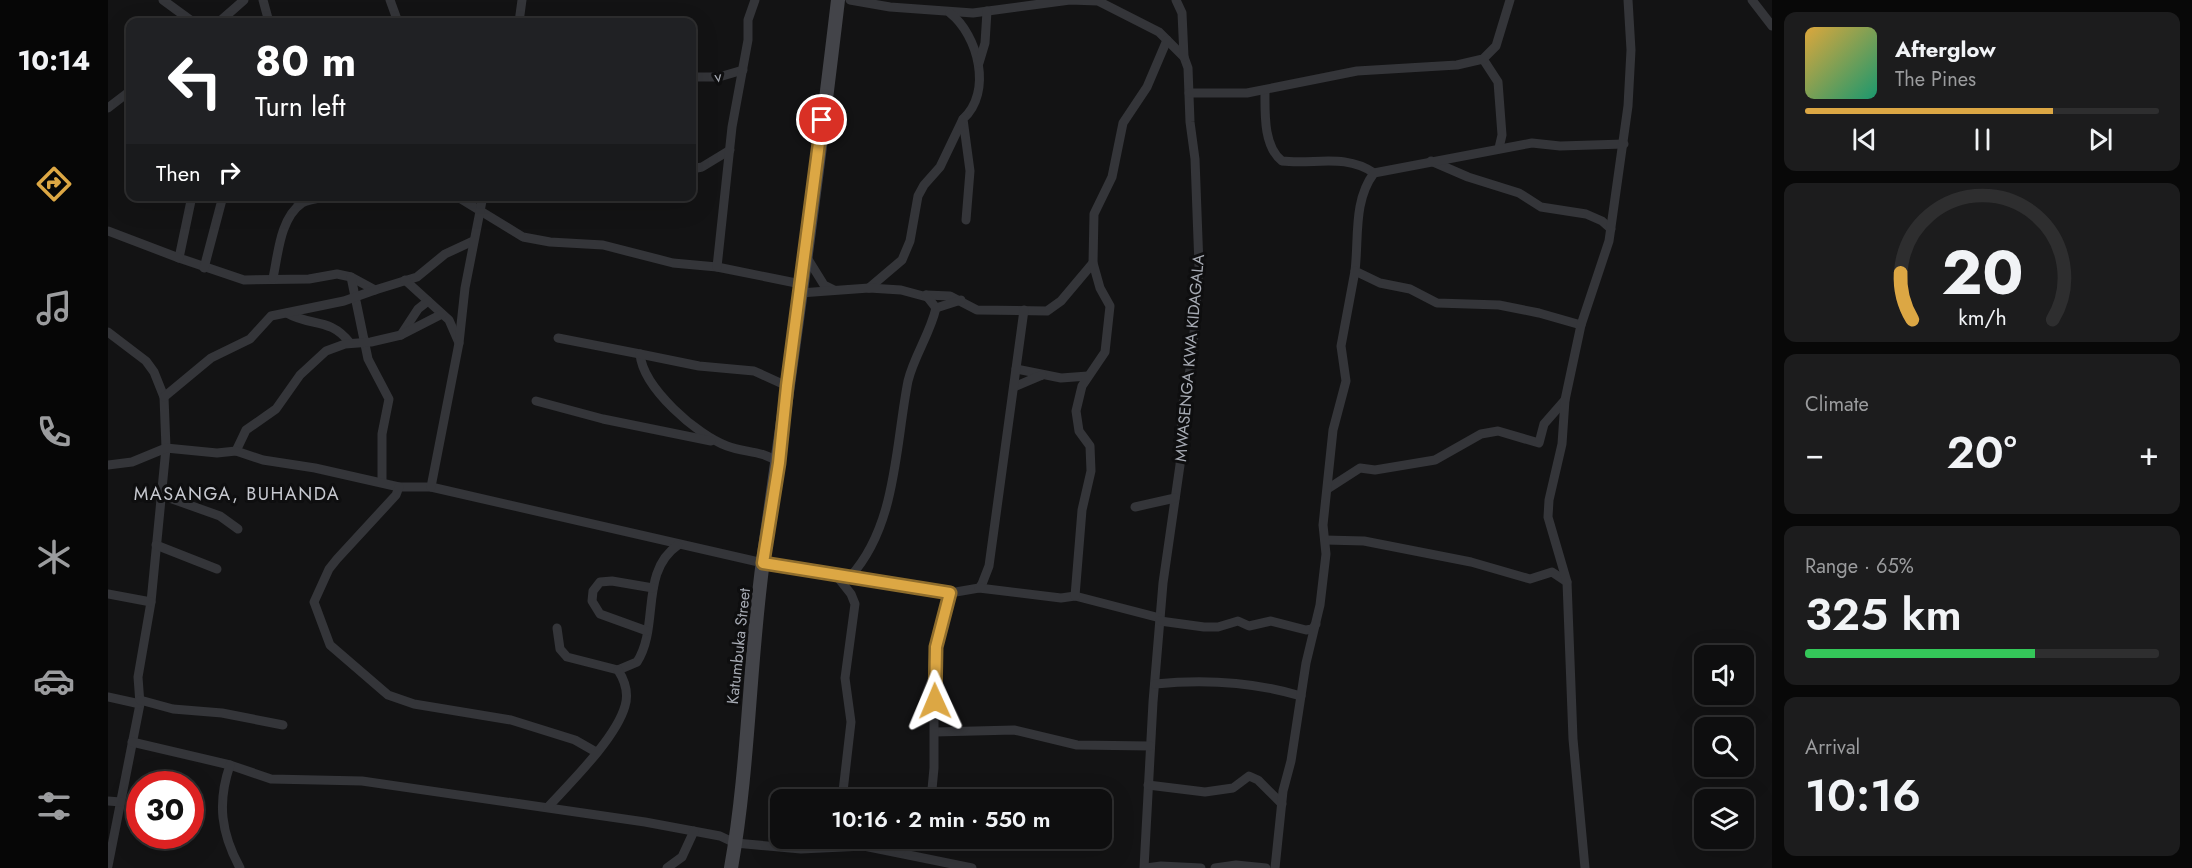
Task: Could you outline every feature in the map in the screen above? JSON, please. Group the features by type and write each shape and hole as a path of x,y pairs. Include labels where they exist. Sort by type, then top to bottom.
{"main road":[{"name":"Katumbuka Street","path":"731,868 763,563 779,463 838,0"}],"street":[{"path":"163,0 188,18"},
{"path":"224,18 244,0"},
{"path":"263,0 268,18"},
{"path":"390,0 397,18"},
{"path":"520,18 522,0"},
{"path":"717,267 722,198 743,70 748,20 756,0"},
{"path":"850,0 950,13 992,11 1070,0 1100,0 1159,32 1184,57"},
{"path":"869,288 902,260 910,241 918,196 924,185 940,167 963,119 970,113 977,99 980,85 979,63 992,11 998,0"},
{"name":"MWASENGA KWA KIDAGALA","path":"1145,868 1150,746 1160,619 1180,465 1182,408 1192,360 1199,260 1188,68 1184,57 1182,14 1176,0"},
{"path":"1189,93 1230,95 1357,71 1457,65 1483,59 1496,46 1510,0"},
{"path":"1585,868 1573,739 1568,582 1548,518 1549,500 1562,444 1565,400 1581,325 1611,229 1624,144 1631,51 1628,0"},
{"path":"1752,0 1772,26"},
{"path":"950,13 959,20 979,63"},
{"path":"1075,596 1082,510 1091,471 1090,447 1077,424 1076,411 1082,386 1105,352 1110,306 1100,288 1094,263 1094,214 1112,177 1123,123 1149,83 1167,40"},
{"path":"1483,59 1498,82 1502,135 1499,148"},
{"name":"v","path":"696,77 719,77 743,70"},
{"path":"1265,90 1266,125 1273,150 1282,161 1349,162 1362,165 1374,173"},
{"path":"108,108 126,94"},
{"path":"963,119 970,171 966,220"},
{"path":"1275,868 1282,804 1300,696 1320,605 1326,540 1323,525 1329,488 1333,430 1346,381 1341,346 1358,253 1357,220 1367,182 1374,173 1532,143 1560,146 1624,144"},
{"path":"696,168 730,150"},
{"path":"1431,161 1467,177 1519,194 1542,207 1586,214 1602,221 1611,229"},
{"path":"179,258 191,201"},
{"path":"204,268 222,201"},
{"path":"273,278 285,228 303,202 308,201"},
{"path":"464,201 516,235 535,240 603,245 673,262 717,267 800,289 837,291 869,288 894,290 927,297 926,295 942,294 961,300 977,310 1043,311 1053,308 1094,263"},
{"path":"431,488 459,343 473,241 482,201"},
{"path":"108,231 204,268 244,280 309,279 329,274 351,277 375,290"},
{"path":"164,397 211,358 250,339 271,316 355,298 417,276 445,254 473,241"},
{"path":"805,253 824,285 837,291"},
{"path":"1354,271 1380,283 1410,289 1437,303 1499,305 1539,312 1581,325"},
{"path":"351,277 368,359 389,399 382,434 382,482"},
{"path":"405,280 449,321 459,343"},
{"path":"850,577 861,565 881,529 909,380 932,327 936,308 926,295"},
{"path":"936,308 961,300"},
{"path":"401,335 418,309 428,301"},
{"path":"979,588 986,578 992,551 1024,310"},
{"path":"286,313 339,329 350,343"},
{"path":"236,452 246,430 276,409 308,366 330,349 350,343 366,343 401,335 442,314"},
{"path":"108,332 146,361 154,372 164,397 166,448 152,602 138,677 140,702 108,866"},
{"path":"558,338 699,366 754,371 787,386"},
{"path":"640,354 653,381 674,411 689,424 730,448 765,454 779,463"},
{"path":"1016,369 1042,375 1088,376"},
{"path":"1014,387 1042,375"},
{"path":"1329,488 1347,474 1360,468 1375,471 1435,460 1481,434 1506,433 1521,440 1539,443 1544,424 1565,400"},
{"path":"537,401 603,419 717,442"},
{"path":"108,465 132,462 166,448 217,453 236,452 263,460 399,487 431,488 763,563 950,593 979,588 1060,598 1075,596 1160,619 1204,627 1218,627 1238,621 1249,626 1271,621 1306,630 1312,629 1316,624"},
{"path":"1330,463 1347,474"},
{"path":"399,487 396,495 337,558 322,583 314,602 330,645 379,688 400,700 511,720 575,740 596,752"},
{"path":"161,495 220,516 238,529"},
{"path":"1135,507 1175,498"},
{"path":"1326,540 1364,541 1471,562 1530,579 1551,572 1568,582"},
{"path":"156,545 217,569"},
{"path":"556,628 564,655 618,670 637,662 647,631 653,588 662,560 678,545"},
{"path":"837,575 851,594 855,604 845,678 852,722 843,789"},
{"path":"647,631 600,614 591,601 593,591 600,582 612,581 653,588"},
{"path":"932,789 936,647 950,593"},
{"path":"108,594 152,602"},
{"path":"548,807 574,781 614,727 625,705 626,686 618,670"},
{"path":"1155,684 1226,683 1271,688 1300,696"},
{"path":"108,697 173,709 222,713 283,725"},
{"path":"935,732 1014,730 1077,745 1150,746"},
{"path":"132,742 230,765 279,780 362,781 490,801 548,807 694,831 735,843 770,846"},
{"path":"230,765 224,784 221,820 230,848 240,868"},
{"path":"1148,785 1205,792 1233,788 1249,776 1258,780 1282,804"},
{"path":"108,801 121,802"},
{"path":"667,868 682,857 694,831"},
{"path":"882,849 972,868"},
{"path":"1215,868 1236,865 1266,868"},
{"path":"1145,868 1161,866 1201,868"}],"district":[{"name":"MASANGA, BUHANDA","path":"237,494"}],"route":[{"path":"822,120 779,463 763,563 850,577 861,581 935,589 950,593 950,602 936,647 935,701"}]}
